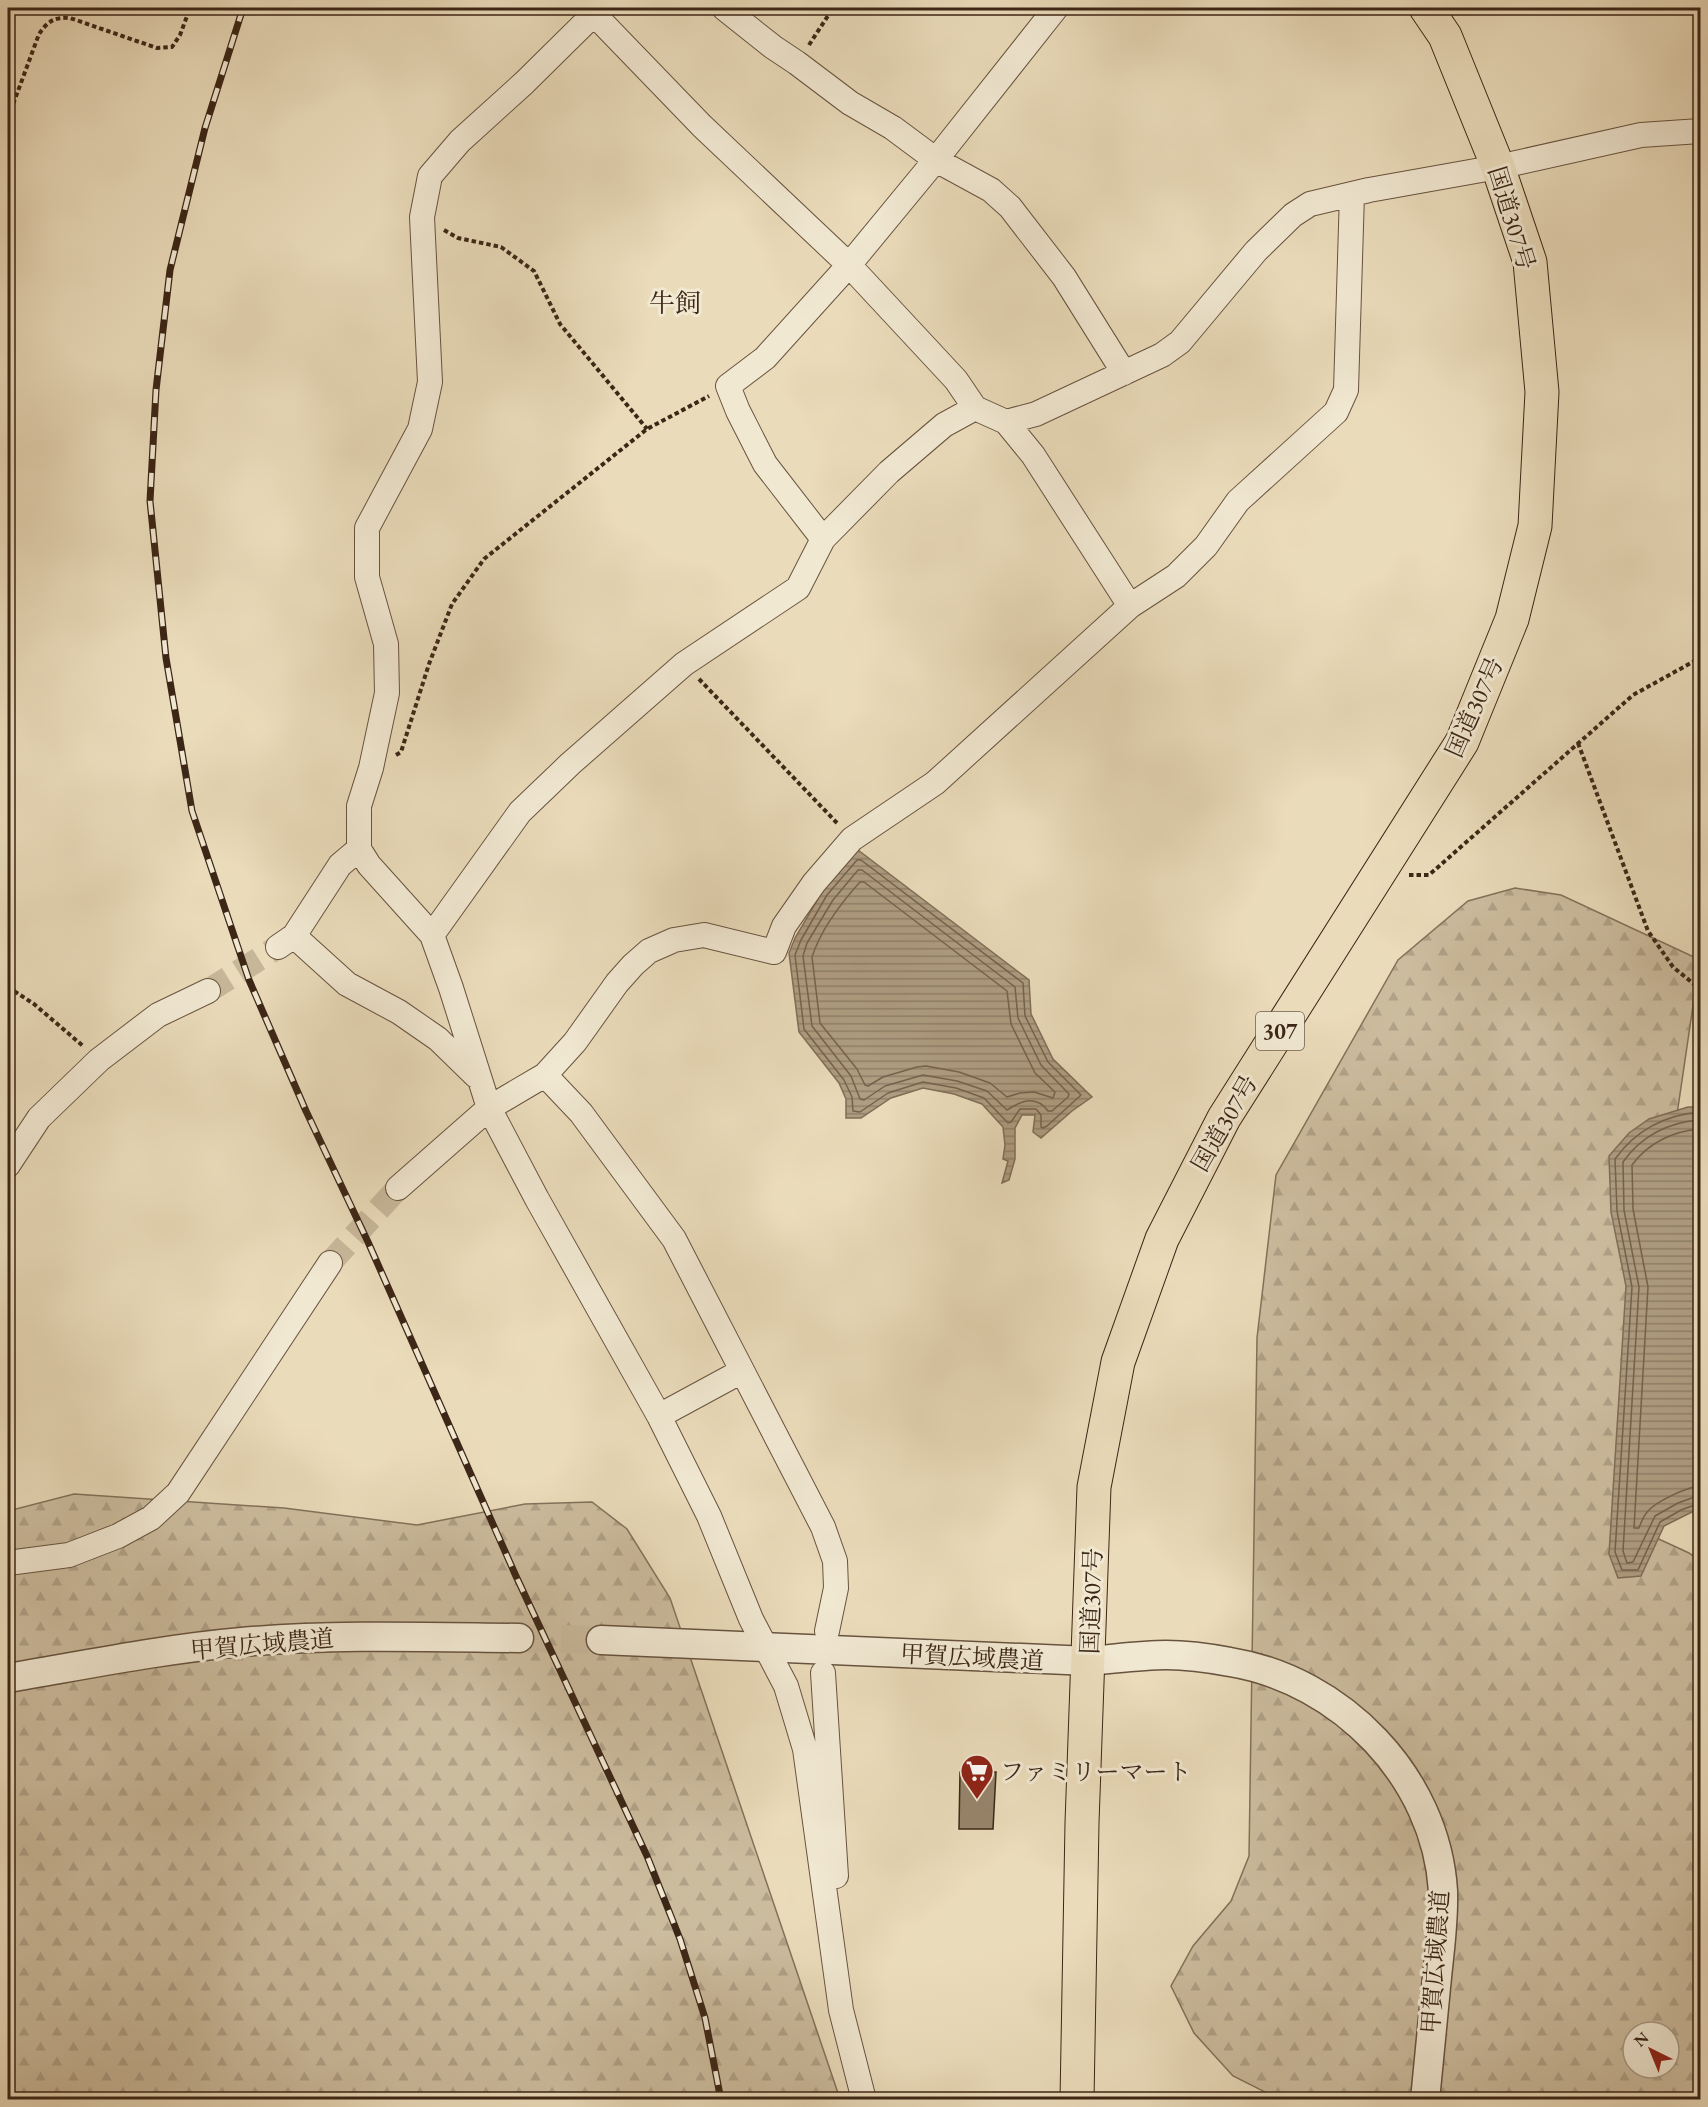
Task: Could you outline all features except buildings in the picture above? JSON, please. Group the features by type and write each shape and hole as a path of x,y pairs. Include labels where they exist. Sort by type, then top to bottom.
{"highway":[{"name":"国道307号","path":"1077,2100 1082,1823 1094,1487 1118,1362 1162,1239 1224,1118 1462,742 1512,619 1535,526 1542,392 1530,262 1498,167 1445,36 1426,8"}],"street":[{"path":"724,8 850,103 893,128 936,160 991,190 1010,207 1064,276 1124,373"},
{"path":"823,539 765,464 728,386 765,358 849,265 936,160 1056,8"},
{"path":"864,2100 848,2045 841,2010 805,1749 786,1686 751,1619 709,1516 659,1416 542,1209 489,1108 432,935 369,865 359,849 359,806 371,768 387,693 386,644 366,577 367,528 420,429 430,382 422,217 430,176 460,141 524,83 594,9 702,126 849,265 956,380 975,408 1006,422 1033,455 1130,606"},
{"path":"1006,422 1036,414 1162,354 1180,342 1256,251 1293,215 1310,204 1498,167 1641,135 1701,131"},
{"path":"398,1188 489,1108 545,1074 575,1042 616,983 649,951 674,940 704,935 774,952 784,926 814,883 852,839 935,783 1130,606 1176,576 1206,546 1238,501 1336,411 1346,390 1352,194"},
{"path":"432,935 520,812 570,764 684,664 798,588 823,539 889,472 944,425 975,408"},
{"path":"359,849 340,865 286,941 347,984 399,1012 438,1040 480,1080"},
{"path":"8,1165 39,1118 99,1060 158,1015 208,991"},
{"path":"545,1074 580,1113 674,1239 823,1527 835,1561 836,1588 827,1631"},
{"path":"8,1563 69,1555 118,1536 151,1518 178,1493 330,1263"},
{"path":"659,1416 742,1371"},
{"name":"甲賀広域農道","path":"8,1678 122,1658 242,1642 367,1636 519,1638"},
{"name":"甲賀広域農道","path":"601,1640 1089,1662 1167,1655 1232,1662 1295,1682 1327,1699 1352,1717 1390,1756 1424,1813 1439,1863 1443,1889 1443,1921 1425,2100"},
{"path":"823,1673 836,1878 824,1891"}],"path":[{"path":"8,118 39,34 47,22 57,17 70,18 157,48 172,47 180,35 190,8"},
{"path":"797,63 833,8"},
{"path":"422,217 458,238 501,247 534,271 560,324 647,429"},
{"path":"371,768 401,752 429,664 452,604 484,559 647,429 728,386"},
{"path":"1378,876 1429,874 1633,695 1701,658"},
{"path":"684,664 852,839"},
{"path":"1578,743 1648,931 1673,967 1701,989"},
{"path":"8,987 34,1004 99,1060"}],"green space":[{"path":"1515,888 1561,895 1696,958 1694,999 1619,1508 1639,1530 1689,1553 1700,1561 1700,2099 1279,2099 1233,2076 1194,2033 1171,1986 1193,1946 1231,1901 1249,1856 1257,1338 1276,1175 1398,960 1468,901"},
{"path":"74,1494 284,1508 417,1525 525,1504 592,1502 627,1529 670,1598 840,2099 8,2100 8,1511"}],"water":[{"path":"858,850 1029,980 1031,1014 1053,1059 1092,1097 1041,1138 1033,1132 1035,1115 1022,1115 1015,1128 1015,1159 1009,1180 1002,1183 1008,1161 1003,1159 1005,1145 1003,1127 982,1104 954,1094 923,1088 891,1098 861,1118 846,1118 846,1099 839,1083 799,1032 789,953 795,938 822,892"},
{"path":"1688,1107 1700,1107 1700,1508 1664,1526 1641,1576 1618,1578 1609,1554 1626,1286 1611,1212 1609,1156 1629,1133 1649,1119"}],"tunnel":[{"path":"208,991 278,947"},
{"path":"330,1263 398,1188"},
{"path":"519,1638 601,1640"}],"railway":[{"path":"243,8 205,128 170,270 156,390 150,501 166,658 192,811 249,980 306,1111 368,1242 515,1574 647,1856 680,1939 705,2018 721,2100"}],"place":[{"name":"ファミリーマート","path":"977,1800"}],"district":[{"name":"牛飼","path":"675,303"}]}
